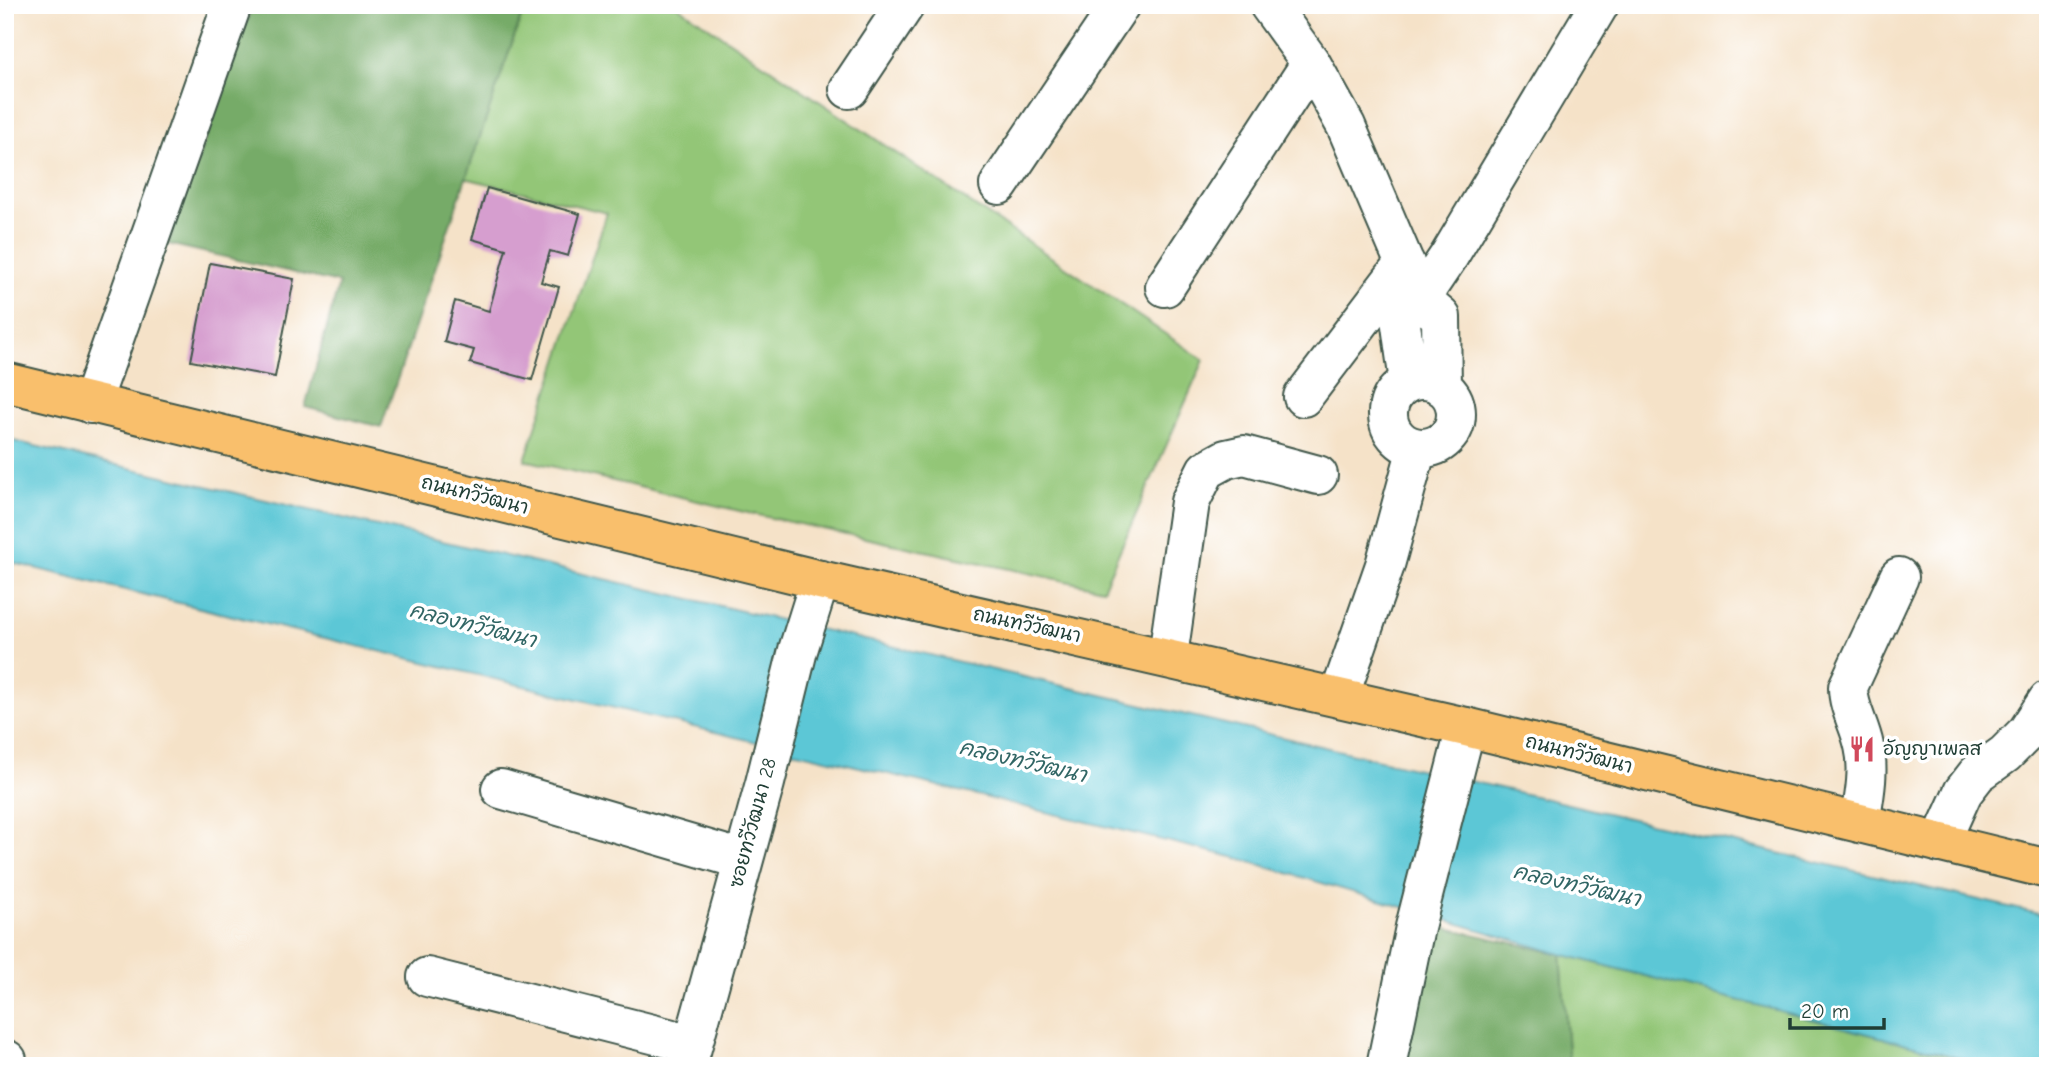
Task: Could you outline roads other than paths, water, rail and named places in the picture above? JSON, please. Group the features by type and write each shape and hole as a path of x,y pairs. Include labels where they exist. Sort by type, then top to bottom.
{"main road":[{"name":"ถนนทวีวัฒนา","path":"5,382 820,580 1168,656 2048,869"}],"street":[{"path":"91,404 232,5"},
{"path":"849,89 905,5"},
{"path":"999,185 1120,5"},
{"path":"1269,5 1311,63 1346,126 1420,299 1441,317 1426,384"},
{"path":"1420,299 1507,162 1600,5"},
{"path":"1165,286 1311,63"},
{"path":"1303,397 1405,263"},
{"path":"1426,384 1455,405 1454,427 1439,444 1417,448 1401,442 1387,418 1390,401 1401,387 1426,384"},
{"path":"1339,697 1385,565 1417,448"},
{"path":"1168,656 1190,502 1206,470 1226,459 1244,455 1318,475"},
{"path":"1860,823 1865,793 1865,749 1848,700 1848,687 1899,577"},
{"name":"ซอยทวีวัฒนา 28","path":"689,1055 765,783 798,650 820,580"},
{"path":"1940,843 1963,792 1977,774 2005,754 2027,732 2048,701"},
{"path":"1386,1066 1415,927 1448,788 1466,727"},
{"path":"501,789 743,860"},
{"path":"427,977 689,1055"}],"water":[{"name":"คลองทวีวัฒนา","path":"5,439 2048,916 2048,1066 1991,1066 1561,954 1241,859 5,561"}],"place":[{"name":"อัญญาเพลส","path":"1862,749"}]}
